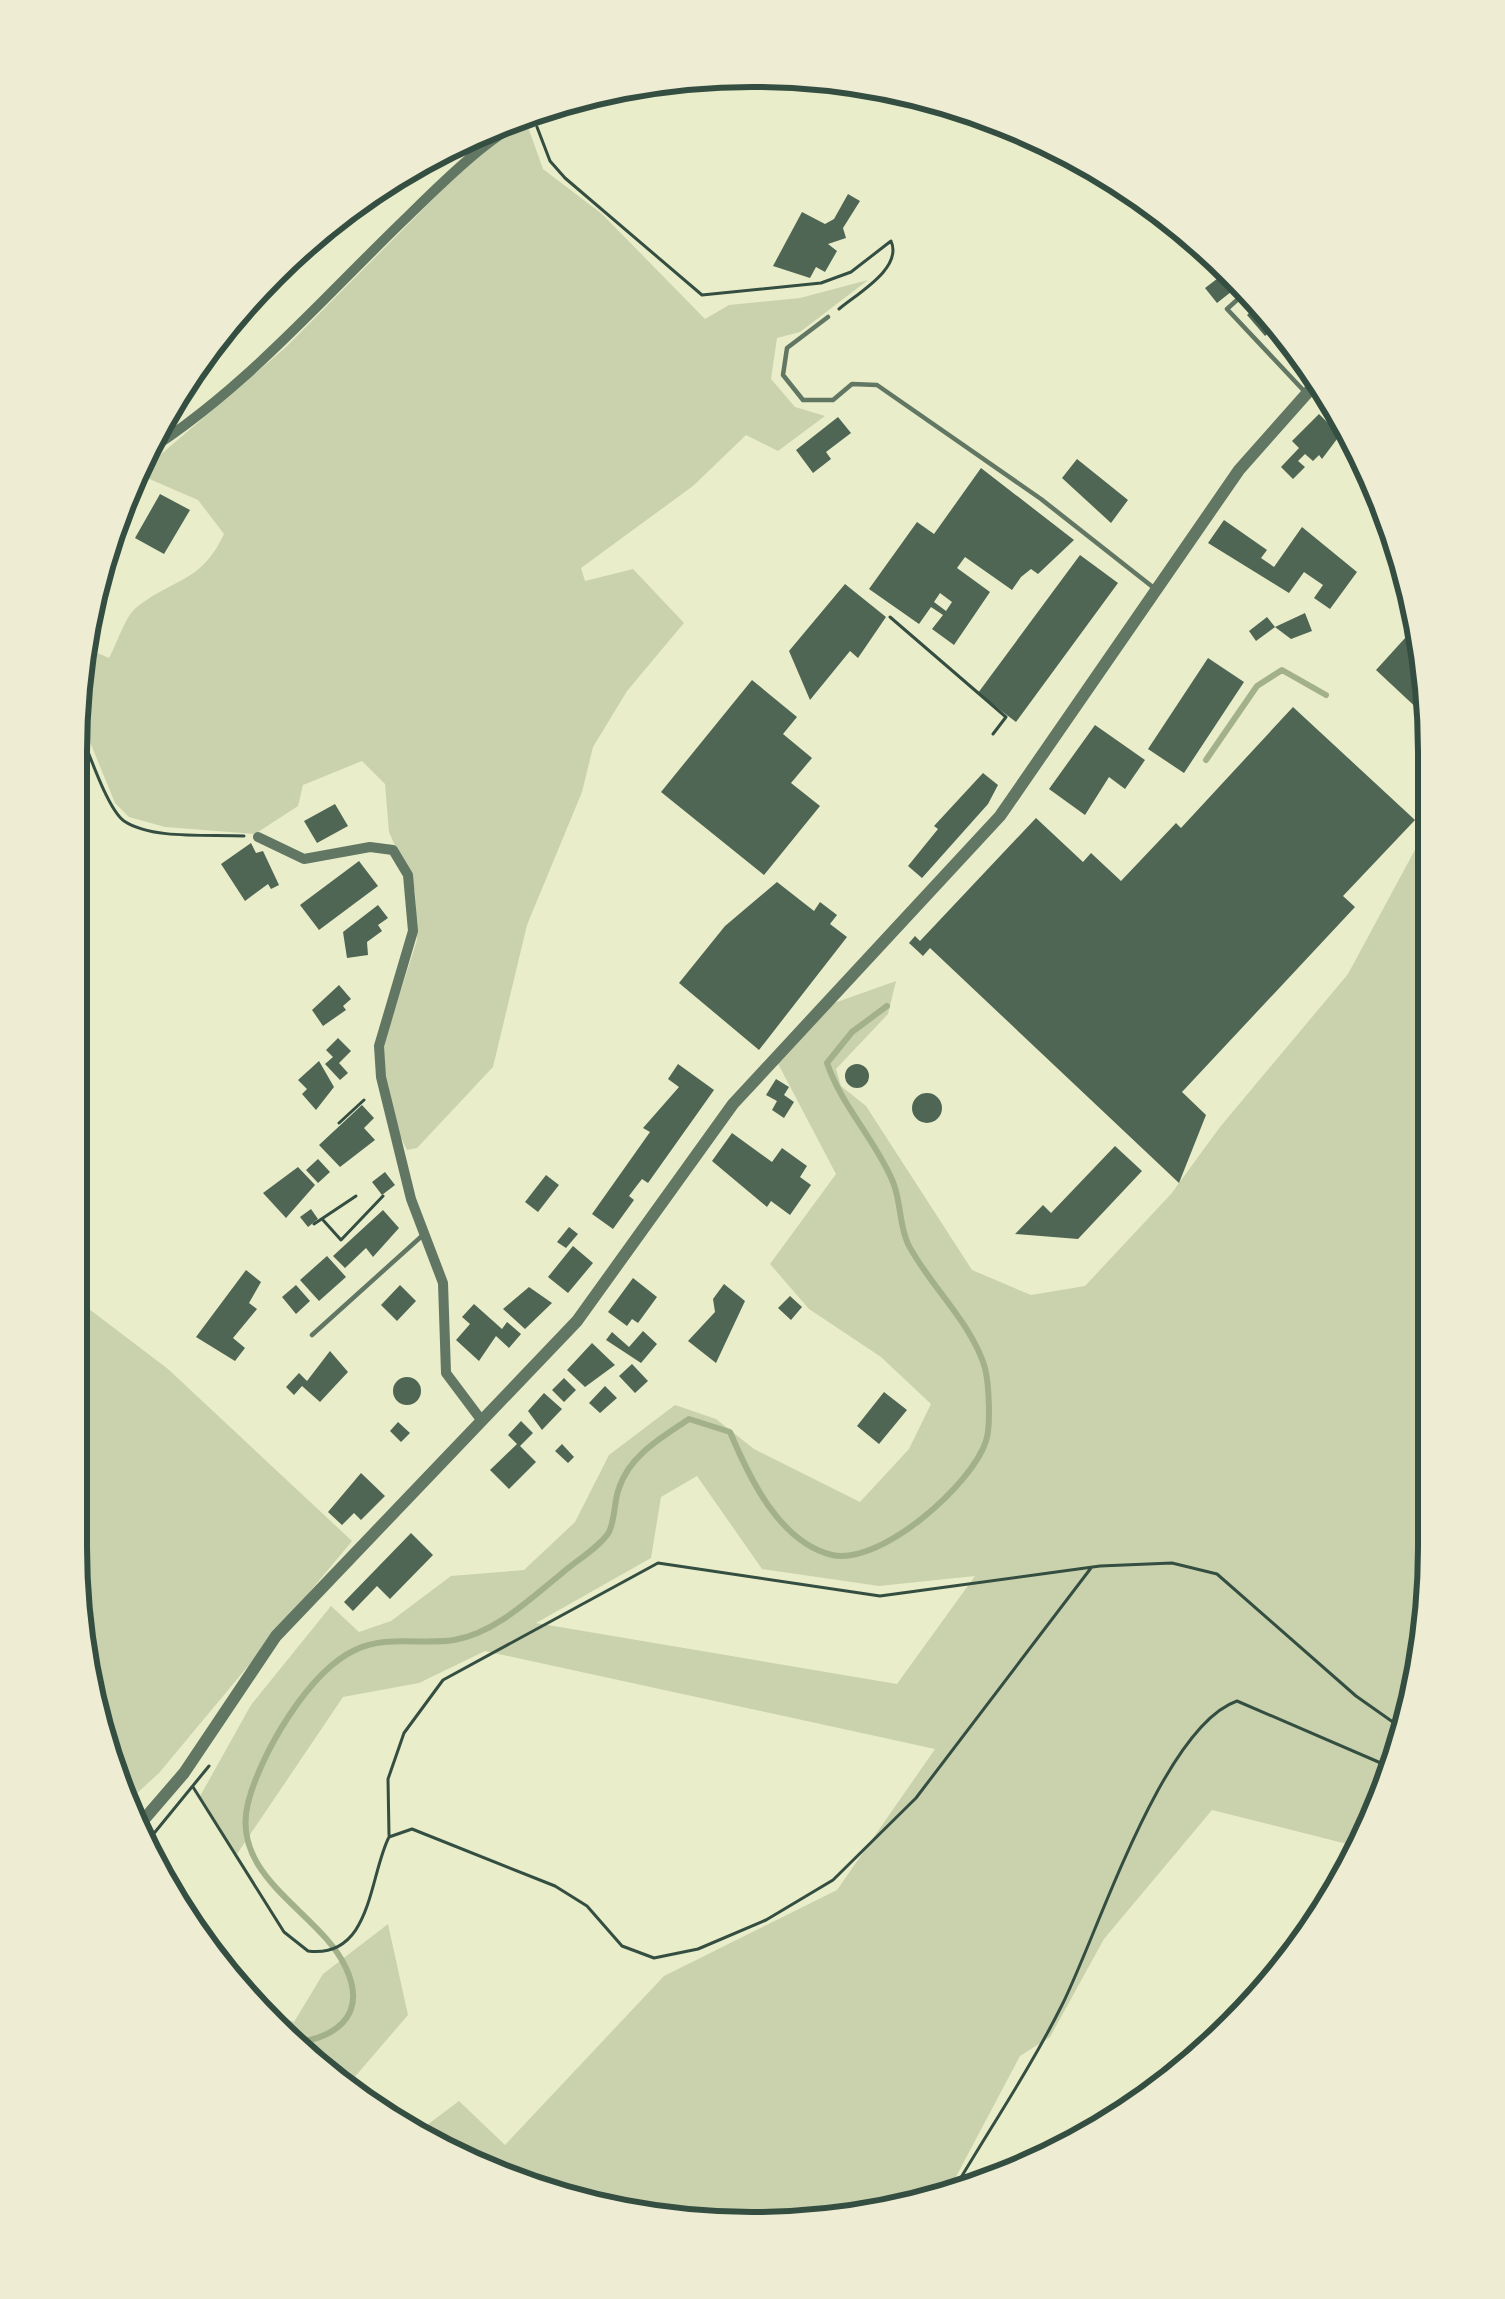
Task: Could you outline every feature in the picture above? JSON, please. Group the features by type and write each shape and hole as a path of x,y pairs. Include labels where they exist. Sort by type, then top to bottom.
{"street":[{"path":"165,441 256,364 488,142"},
{"path":"146,1818 184,1773 276,1636 577,1321 733,1104 1000,816 1239,470 1309,388"},
{"path":"258,837 304,859 370,847 393,850 407,874 412,931 379,1046 385,1096 411,1199 446,1303 446,1373 482,1421"}],"lane":[{"path":"1239,299 1227,309 1305,392"},
{"path":"828,317 787,348 783,375 803,400 833,400 864,382 877,385 1040,499 1154,588"},
{"path":"312,1335 425,1233"}],"path":[{"path":"535,123 550,161 565,178 702,295 820,283 851,272 880,246 891,241 896,245 884,272 828,317"},
{"path":"890,617 1006,717 994,734"},
{"path":"87,748 112,807 125,822 147,829 258,837"},
{"path":"339,1123 364,1100"},
{"path":"314,1224 356,1196"},
{"path":"323,1220 340,1240 383,1196"},
{"path":"184,1773 284,1932 308,1951 339,1946 360,1928 389,1837 388,1779 404,1732 443,1680 658,1563 880,1596 1091,1568 1172,1563 1217,1574 1356,1696 1394,1723"},
{"path":"389,1837 412,1829 555,1886 587,1906 622,1946 654,1958 698,1949 766,1920 832,1880 916,1798 1091,1568"},
{"path":"960,2179 1062,2005 1146,1816 1207,1720 1237,1701 1382,1763"}],"green space":[{"path":"528,127 543,169 602,214 705,319 729,305 800,298 868,280 800,332 777,338 771,379 795,407 825,416 778,451 746,435 693,486 581,568 585,581 633,569 684,623 627,691 593,747 582,792 527,925 493,1067 417,1148 407,1150 396,1127 381,1053 417,940 415,891 389,832 385,784 362,761 303,785 298,806 255,834 165,827 129,817 115,803 87,736 88,709 95,652 109,658 133,611 196,571 224,534 198,500 147,478 156,459 286,347 478,154"},
{"path":"1418,844 1417,1590 1395,1719 1347,1844 1212,1810 1104,1939 1050,2037 1020,2056 954,2181 839,2206 709,2211 623,2199 539,2177 426,2126 459,2101 505,2145 664,1976 837,1890 935,1749 485,1651 419,1683 343,1697 237,1854 199,1798 251,1705 331,1606 359,1632 391,1621 451,1576 524,1570 575,1522 609,1455 675,1405 716,1419 754,1449 860,1502 909,1449 931,1404 881,1357 809,1309 770,1264 836,1174 775,1058 823,1007 896,981 888,1014 836,1069 841,1086 866,1106 972,1270 1031,1295 1085,1286 1171,1194 1220,1127 1348,974","holes":["697,1476 762,1569 879,1586 975,1576 897,1684 536,1623 651,1558 661,1497"]},
{"path":"87,1307 168,1369 352,1541 159,1773 136,1795 110,1719 93,1633 87,1546"},
{"path":"388,1924 408,2015 353,2079 282,2017 294,2022 323,1974"}],"building":[{"path":"848,194 860,201 843,228 846,238 828,244 837,251 825,272 816,267 810,278 773,266 802,212 825,224 834,219"},
{"path":"1218,278 1232,291 1217,303 1205,288"},
{"path":"1251,312 1268,333 1265,336 1247,315"},
{"path":"1319,414 1338,437 1322,459 1319,455 1313,461 1305,454 1298,461 1305,467 1293,479 1281,467 1299,448 1292,441"},
{"path":"838,417 851,433 826,452 831,459 813,473 796,450"},
{"path":"1077,459 1128,500 1111,523 1062,478"},
{"path":"981,468 1074,540 1038,574 1031,569 1021,577 1012,590 965,557 957,568 990,592 954,645 932,629 943,615 931,607 919,624 869,589 917,522 934,534","holes":["940,593 952,602 946,611 934,602"]},
{"path":"160,494 190,510 164,554 135,538"},
{"path":"1224,520 1267,550 1261,558 1274,567 1302,527 1357,572 1330,609 1314,598 1323,585 1304,572 1289,593 1208,543"},
{"path":"1080,555 1118,583 1016,722 978,693"},
{"path":"845,584 886,617 858,658 850,651 810,700 789,651"},
{"path":"1305,613 1312,631 1291,639 1275,627"},
{"path":"1267,617 1275,627 1256,641 1249,631"},
{"path":"1407,636 1417,708 1376,670"},
{"path":"1208,658 1244,682 1184,773 1148,749"},
{"path":"752,680 797,717 783,734 812,758 791,783 820,806 764,875 661,792"},
{"path":"1293,707 1415,820 1343,896 1355,907 1182,1092 1206,1115 1179,1183 930,948 923,956 909,943 915,936 920,941 1036,818 1083,862 1091,853 1121,881 1176,823 1181,828"},
{"path":"1095,725 1145,760 1125,789 1109,777 1085,815 1049,789"},
{"path":"983,773 998,785 988,804 922,878 908,866 938,829 934,826"},
{"path":"335,804 348,826 317,843 304,821"},
{"path":"251,843 256,853 263,851 279,885 271,889 268,884 245,901 221,864"},
{"path":"359,861 378,886 319,930 300,905"},
{"path":"777,882 814,911 820,902 837,915 830,924 847,937 759,1050 679,983 725,926"},
{"path":"378,905 388,918 378,925 382,931 367,942 368,955 347,958 343,932"},
{"path":"339,985 351,999 343,1006 346,1010 323,1026 312,1010"},
{"path":"338,1038 351,1051 339,1063 348,1073 340,1080 325,1064 333,1057 326,1050"},
{"path":"319,1061 334,1087 316,1110 302,1094 307,1089 298,1080"},
{"path":"678,1064 714,1090 648,1183 642,1179 629,1196 634,1200 613,1229 592,1214 650,1132 643,1128 679,1087 668,1079"},
{"path":"857,1064 869,1076 857,1088 845,1076"},
{"path":"776,1079 789,1087 784,1095 794,1102 784,1118 772,1110 777,1101 766,1095"},
{"path":"927,1093 938,1097 942,1108 938,1119 927,1123 916,1119 912,1108 916,1097"},
{"path":"362,1105 374,1118 364,1128 375,1140 340,1167 319,1145"},
{"path":"732,1133 772,1162 782,1148 807,1166 800,1177 811,1185 790,1215 771,1201 767,1207 712,1161"},
{"path":"1115,1146 1142,1171 1078,1239 1015,1234 1043,1205 1051,1213"},
{"path":"318,1159 330,1172 318,1183 306,1170"},
{"path":"298,1167 315,1185 286,1218 263,1193"},
{"path":"385,1172 395,1185 382,1195 372,1182"},
{"path":"546,1175 559,1185 538,1212 525,1202"},
{"path":"311,1209 318,1219 308,1227 300,1217"},
{"path":"383,1210 399,1228 373,1257 366,1248 345,1268 333,1256"},
{"path":"569,1227 578,1234 566,1248 557,1242"},
{"path":"573,1246 593,1263 568,1293 548,1277"},
{"path":"327,1256 346,1277 319,1301 300,1280"},
{"path":"246,1270 261,1282 249,1303 257,1309 233,1338 245,1348 235,1361 196,1337"},
{"path":"633,1278 657,1297 638,1323 632,1319 627,1326 608,1312"},
{"path":"724,1284 745,1301 716,1363 688,1341 715,1312 713,1299"},
{"path":"296,1285 310,1301 296,1314 282,1297"},
{"path":"400,1285 416,1301 397,1321 381,1305"},
{"path":"529,1287 552,1303 525,1329 503,1309"},
{"path":"790,1296 802,1307 791,1320 778,1308"},
{"path":"474,1304 502,1329 507,1322 521,1334 509,1348 496,1336 479,1361 456,1340 470,1324 462,1317"},
{"path":"643,1331 657,1344 641,1363 606,1340 612,1332 629,1347"},
{"path":"592,1343 615,1365 585,1387 567,1370"},
{"path":"330,1351 348,1372 320,1402 302,1386 294,1395 286,1387 299,1373 307,1381"},
{"path":"632,1364 648,1381 635,1393 619,1376"},
{"path":"407,1377 417,1381 421,1391 417,1401 407,1405 397,1401 393,1391 397,1381"},
{"path":"564,1378 576,1390 564,1402 552,1390"},
{"path":"605,1386 617,1398 600,1413 589,1403"},
{"path":"884,1392 907,1410 879,1444 857,1426"},
{"path":"544,1393 562,1409 542,1430 528,1411"},
{"path":"521,1421 533,1433 520,1446 536,1462 509,1489 490,1470 517,1444 508,1435"},
{"path":"398,1422 410,1433 401,1442 390,1431"},
{"path":"562,1444 574,1457 568,1463 555,1451"},
{"path":"361,1473 385,1496 361,1520 354,1513 342,1525 328,1512"},
{"path":"411,1533 433,1555 390,1599 377,1586 353,1611 344,1602"}],"waterway":[{"path":"1206,760 1257,686 1282,670 1326,695"},
{"path":"307,2040 342,2023 353,2000 352,1985 334,1948 280,1893 252,1853 246,1829 248,1803 263,1762 288,1717 337,1661 367,1645 469,1636 511,1614 605,1538 619,1488 631,1466 689,1419 730,1432 746,1468 781,1522 796,1537 832,1555 852,1555 898,1535 944,1499 977,1459 986,1441 989,1416 979,1351 908,1244 893,1182 827,1063 852,1032 887,1006"}]}
